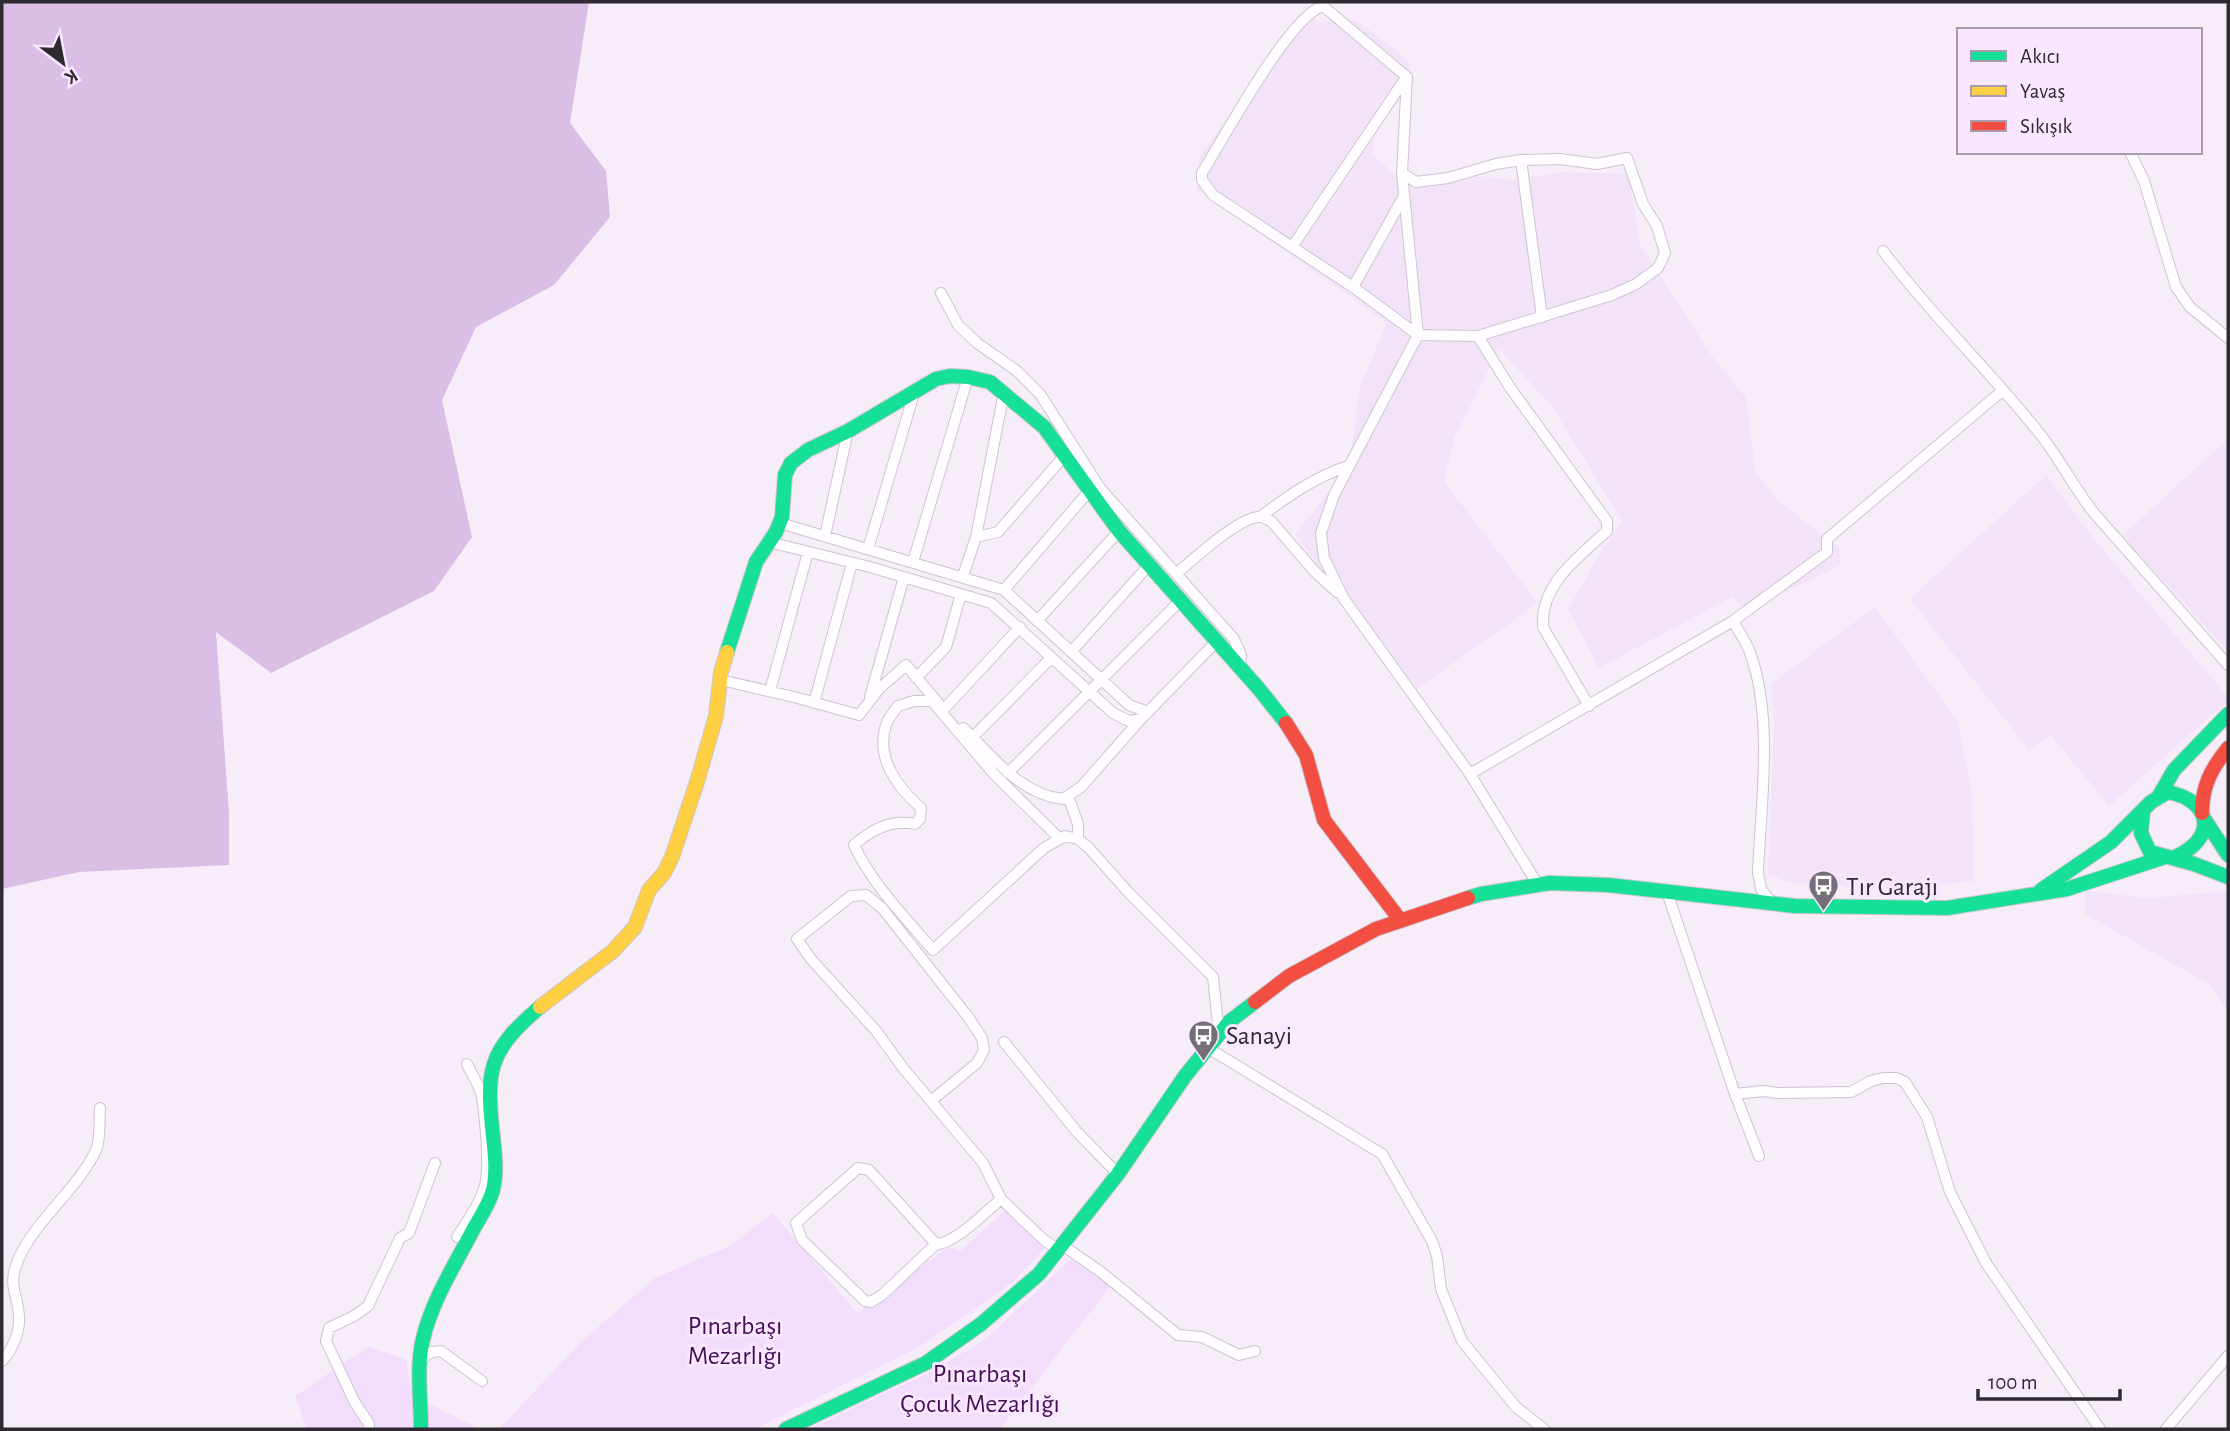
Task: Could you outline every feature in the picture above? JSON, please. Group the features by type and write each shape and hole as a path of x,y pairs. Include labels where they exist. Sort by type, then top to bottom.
{"street":[{"path":"1402,173 1416,182 1448,178 1521,160 1560,159 1597,164 1627,158 1643,204 1657,226 1665,253 1658,268 1636,284 1612,295 1478,336 1418,335 1353,287 1213,195 1202,180 1202,173 1283,41 1314,9 1323,6 1407,77"},
{"path":"1407,77 1402,173 1418,335 1334,495 1321,533 1324,558 1344,599 1470,774 1538,885"},
{"path":"1292,247 1407,77"},
{"path":"2131,154 2144,181 2176,287 2190,307 2228,338"},
{"path":"1521,160 1542,317"},
{"path":"1353,287 1404,195"},
{"path":"1883,251 2040,434 2077,492 2094,513 2228,665"},
{"path":"941,293 958,324 977,343 1017,371 1040,394 1100,488 1234,639 1241,655 1240,667"},
{"path":"1478,336 1509,386 1607,521 1607,531 1568,567 1553,586 1542,615 1543,627 1588,706"},
{"path":"913,562 968,377"},
{"path":"421,1429 421,1359 425,1331 450,1275 489,1202 494,1186 496,1170 490,1085 495,1057 512,1031 612,951 635,927 649,890 664,873 672,857 716,716 721,672 745,593 756,562 782,517 785,475 791,464 808,450 848,431 936,379 968,377 990,382 1044,427 1119,531 1240,667 1294,733 1306,755 1324,820 1401,921"},
{"path":"868,549 915,390"},
{"path":"1470,774 1733,621 1827,552 1828,539 2002,391"},
{"path":"962,576 976,537 1004,392"},
{"path":"825,536 848,431"},
{"path":"976,537 998,532 1065,455"},
{"path":"1178,573 1224,534 1260,517 1323,474 1348,466"},
{"path":"1004,590 1090,490"},
{"path":"1260,517 1271,521 1315,572 1344,599"},
{"path":"780,523 1004,590 1101,680 1145,716"},
{"path":"1037,621 1119,531"},
{"path":"769,542 852,562 991,603 1113,713 1129,721 1145,716"},
{"path":"770,691 808,552"},
{"path":"814,703 852,562"},
{"path":"1071,652 1149,565"},
{"path":"869,703 904,577"},
{"path":"916,678 946,647 961,594"},
{"path":"1008,773 1180,601"},
{"path":"1733,621 1749,650 1762,703 1764,743 1758,872 1762,889 1773,904"},
{"path":"944,709 1020,627"},
{"path":"721,680 859,715 879,689 906,665 944,709 1008,773 1050,798 1063,799 1081,787 1217,641"},
{"path":"973,737 1051,658"},
{"path":"1060,839 993,773 932,701 914,701 898,706 886,724 883,745 888,768 906,795 921,808 920,819 915,824 899,821 867,833 854,845 861,859 897,908 933,950 1044,848 1060,839 1065,836 1078,839 1213,977 1219,1034"},
{"path":"2037,893 2111,842 2144,813 2160,796 2174,770 2228,714"},
{"path":"786,1429 804,1426 926,1363 981,1324 1039,1274 1118,1174 1185,1076 1230,1021 1289,976 1376,929 1481,894 1550,883 1608,885 1773,904 1865,908 1947,908 2080,885 2170,857 2193,847 2205,828 2204,783 2210,768 2228,748"},
{"path":"2160,796 2168,792 2187,796 2228,855"},
{"path":"1068,796 1078,824 1078,839"},
{"path":"2144,813 2140,836 2150,852 2228,877"},
{"path":"1667,892 1735,1094 1759,1156"},
{"path":"931,1101 977,1063 984,1050 982,1038 882,908 866,895 851,896 797,939 811,959 877,1032 902,1068 983,1163 1001,1199 1044,1240 1101,1272 1178,1335 1202,1337 1239,1355 1255,1351"},
{"path":"1004,1042 1077,1132 1118,1174"},
{"path":"1208,1048 1382,1154 1432,1241 1437,1256 1441,1289 1462,1341 1516,1407 1544,1429"},
{"path":"457,1237 475,1208 485,1185 486,1172 480,1091 467,1064"},
{"path":"1735,1094 1763,1091 1810,1094 1851,1092 1883,1078 1896,1078 1905,1082 1927,1117 1950,1192 1986,1263 2100,1429"},
{"path":"2,1361 12,1347 18,1329 19,1317 13,1292 13,1275 19,1257 97,1149 100,1108"},
{"path":"369,1429 369,1424 354,1401 326,1341 329,1328 368,1306 400,1238 409,1233 435,1163"},
{"path":"936,1244 869,1170 858,1168 796,1223 802,1240 865,1301 872,1302 936,1244 942,1244 967,1228 1001,1199"},
{"path":"421,1359 432,1352 441,1352 482,1381"},
{"path":"2166,1429 2228,1356"}],"shaded area":[{"path":"2,2 589,2 570,123 606,171 610,217 554,285 476,327 442,400 472,537 434,591 271,673 216,632 229,813 229,865 79,872 2,889"},
{"path":"1305,12 1318,22 1356,20 1407,59 1415,81 1375,131 1372,154 1411,189 1475,176 1515,180 1562,172 1629,174 1640,244 1711,355 1746,398 1755,471 1778,501 1839,547 1841,565 1746,611 1732,597 1599,668 1568,609 1622,521 1552,406 1499,349 1454,439 1444,482 1538,603 1411,693 1295,534 1349,468 1360,386 1387,323 1197,189 1200,156"},
{"path":"2228,439 2228,651 2122,536"},
{"path":"2046,475 2097,543 2228,697 2228,701 2109,806 2051,735 2029,750 1910,599"},
{"path":"1875,607 1958,722 1972,796 1974,881 1896,889 1792,883 1768,875 1774,716 1771,684"},
{"path":"2085,891 2149,898 2228,891 2228,1012 2209,984 2085,914"}],"green space":[{"name":"Pınarbaşı Mezarlığı","path":"1006,1210 1046,1247 1013,1282 919,1347 755,1429 499,1429 582,1341 655,1278 730,1246 773,1213 857,1313 949,1247 960,1251"},
{"name":"Pınarbaşı Çocuk Mezarlığı","path":"1075,1255 1111,1285 1000,1429 809,1429 924,1375 986,1339"},
{"path":"368,1347 406,1359 412,1395 480,1429 307,1429 295,1396"}],"traffic: fast":[{"path":"727,652 756,562 776,532 782,517 785,475 791,463 808,450 848,431 936,379 950,376 968,377 990,382 1044,427 1119,531 1286,723"},
{"path":"2159,796 2174,770 2228,714"},
{"path":"2041,890 2111,842 2151,802 2168,792 2194,803 2204,821 2198,841 2175,857"},
{"path":"2143,812 2141,833 2150,852 2228,877"},
{"path":"2205,820 2228,855"},
{"path":"1468,898 1550,883 1608,885 1795,906 1947,908 2067,889 2165,857"},
{"path":"786,1429 926,1363 981,1324 1039,1274 1118,1174 1185,1076 1230,1021 1255,1002"},
{"path":"421,1429 420,1361 427,1324 445,1282 485,1210 493,1190 495,1163 490,1095 494,1064 509,1037 540,1007"}],"traffic: slow":[{"path":"540,1007 613,951 635,927 649,890 664,873 697,782 716,716 721,672 727,652"}],"traffic: jam":[{"path":"1286,723 1306,755 1324,820 1401,921"},
{"path":"2202,813 2209,778 2228,748"},
{"path":"1255,1002 1289,976 1376,929 1468,898"}],"place":[{"name":"Tır Garajı","path":"1823,913"},
{"name":"Sanayi","path":"1203,1062"}]}
